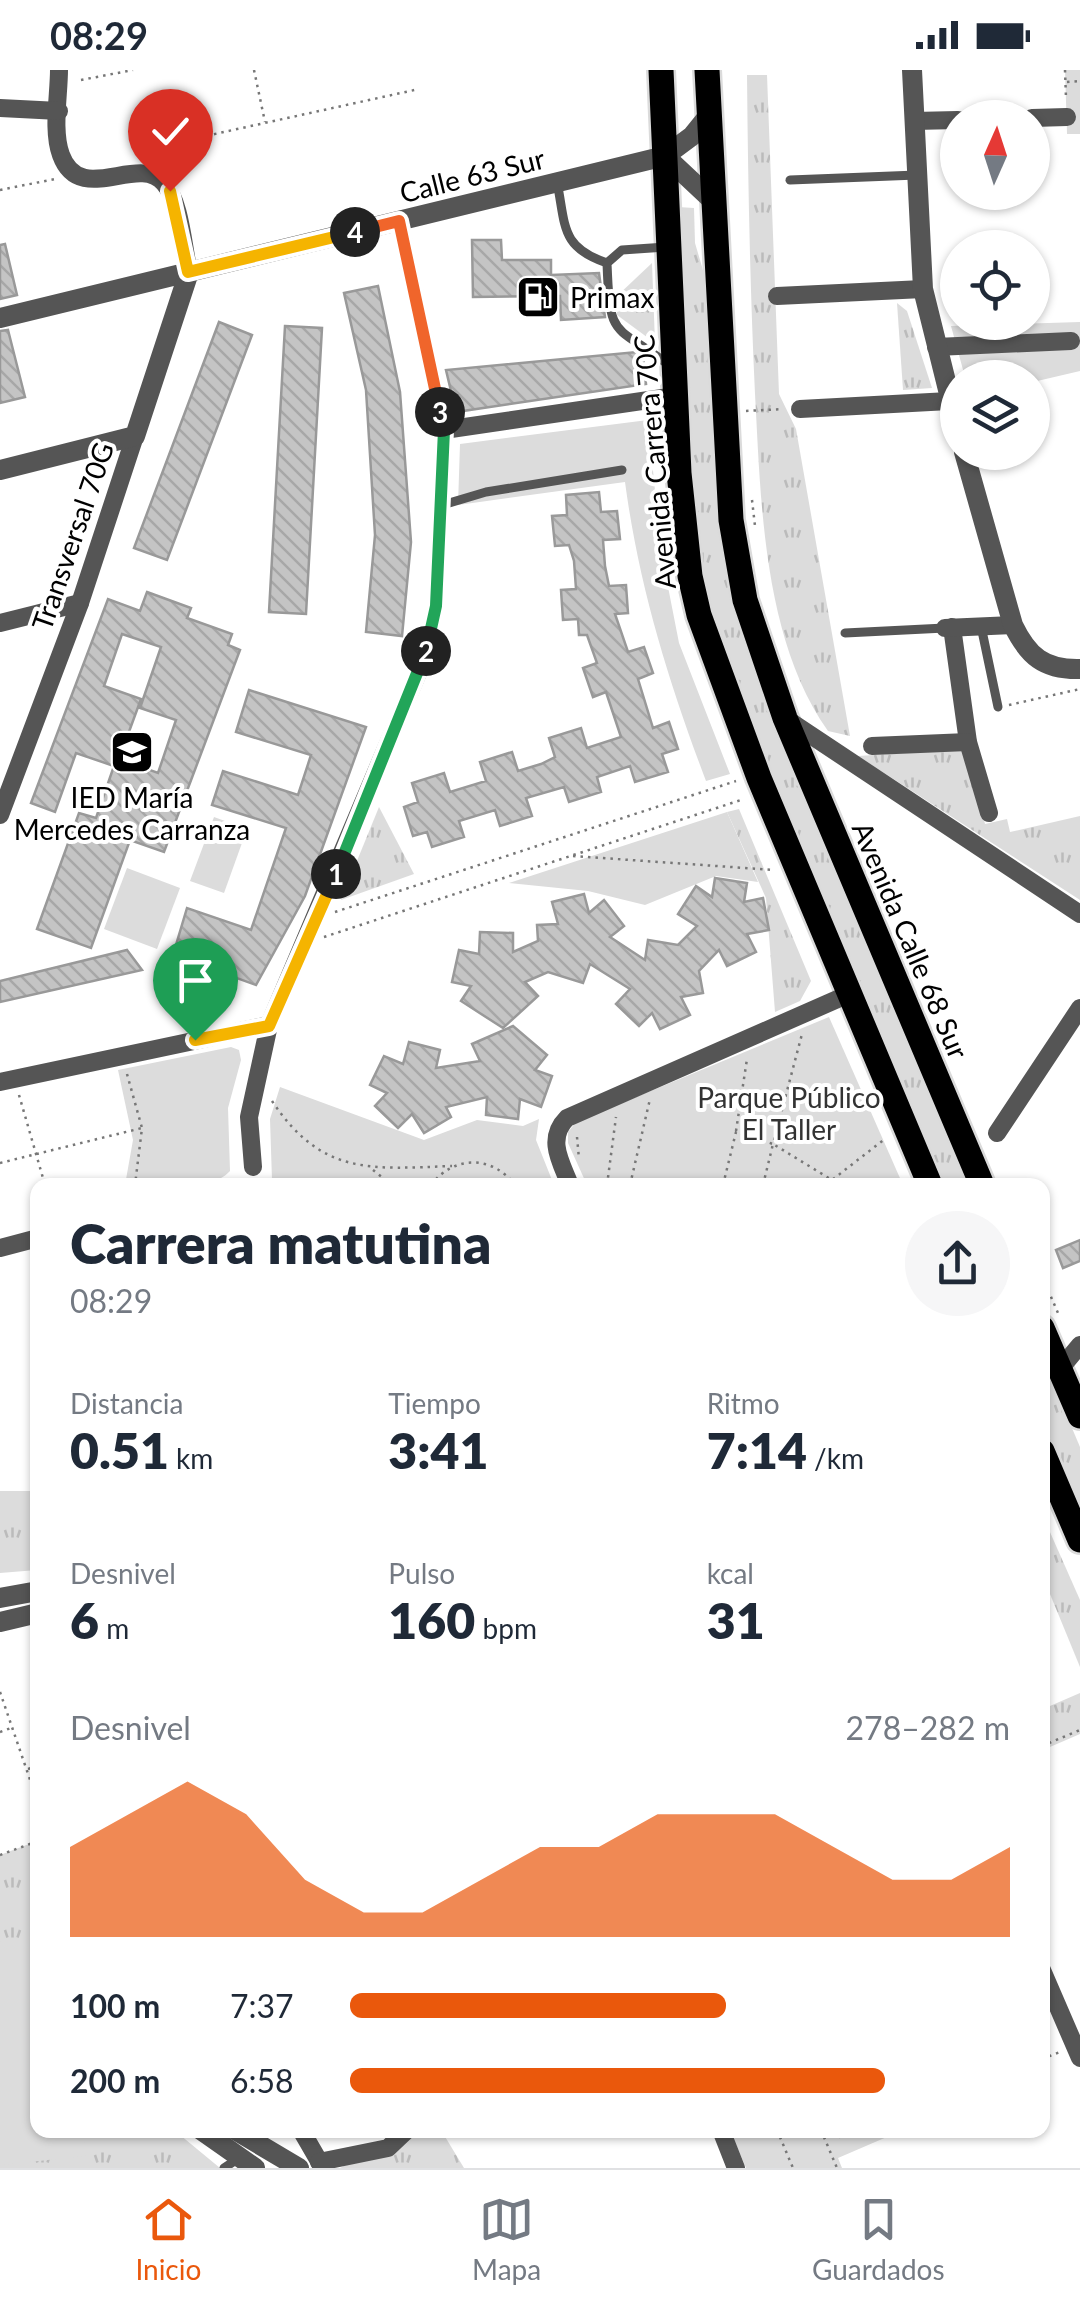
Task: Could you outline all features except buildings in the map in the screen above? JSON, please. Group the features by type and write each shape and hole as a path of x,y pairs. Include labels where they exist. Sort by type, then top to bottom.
{"main road":[{"name":"Avenida Carrera 70C","path":"662,70 674,369 690,576 750,785"},
{"path":"707,70 731,520 745,600 784,718"},
{"name":"Avenida Calle 68 Sur","path":"784,718 979,1178"},
{"path":"750,785 849,994 927,1178"},
{"path":"1050,1346 1080,1416"},
{"path":"1050,1470 1080,1540"}],"street":[{"path":"58,70 60,154 76,174 91,180 144,174 159,178 170,191 188,272"},
{"path":"912,70 923,289 940,364"},
{"path":"0,108 59,112"},
{"name":"Calle 63 Sur","path":"0,318 665,156 692,136 709,115"},
{"path":"1050,117 1067,116"},
{"path":"914,121 940,120"},
{"path":"665,156 713,200"},
{"path":"253,1166 249,1117 269,1026 423,660 436,606 444,430 399,221"},
{"name":"Transversal 70G","path":"0,815 8,776 80,603 188,272"},
{"path":"777,296 923,289"},
{"path":"936,347 1071,341"},
{"path":"444,430 676,396"},
{"path":"800,409 940,401"},
{"path":"0,470 135,436"},
{"path":"969,470 1013,624 1039,662 1080,669"},
{"path":"0,623 80,603"},
{"path":"989,814 968,742 948,628 1013,624"},
{"path":"784,718 1080,914"},
{"path":"872,746 968,742"},
{"path":"567,1178 555,1147 567,1129 567,1118 849,994"},
{"path":"997,1133 1080,1008"},
{"path":"7,1080 269,1026"},
{"path":"0,1248 30,1240"},
{"path":"1060,1369 1080,1346"},
{"path":"0,1598 30,1592"},
{"path":"0,1622 30,1614"},
{"path":"1050,1983 1072,2020 1074,2054"},
{"path":"209,2138 240,2165"},
{"path":"252,2138 314,2166 388,2148 398,2138"},
{"path":"305,2138 314,2166"},
{"path":"723,2138 736,2168"}],"lane":[{"path":"790,180 916,174"},
{"path":"556,182 568,239 586,256 607,263"},
{"path":"607,263 622,250 668,247"},
{"path":"607,263 609,318 618,332 674,369"},
{"path":"439,506 486,492 622,470"},
{"path":"981,626 998,707"},
{"path":"845,633 948,628"}],"path":[{"path":"81,80 132,70"},
{"path":"254,70 266,123"},
{"path":"1066,70 1067,116"},
{"path":"1066,82 1080,81"},
{"path":"192,139 418,90"},
{"path":"0,190 76,174"},
{"path":"724,411 800,409"},
{"path":"752,495 755,531"},
{"path":"998,707 1080,690"},
{"path":"306,942 571,856 750,785"},
{"path":"318,917 750,785"},
{"path":"571,856 782,871"},
{"path":"765,1178 803,1034 789,1040"},
{"path":"121,1055 142,1128 136,1178"},
{"path":"725,1178 748,1057 732,1064"},
{"path":"256,1074 293,1129 315,1149 340,1162 372,1169 471,1162 490,1164 507,1178"},
{"path":"7,1080 44,1178"},
{"path":"632,1178 651,1097 634,1103"},
{"path":"602,1115 618,1109 608,1178"},
{"path":"0,1163 142,1128"},
{"path":"567,1129 581,1168"},
{"path":"736,1132 773,1144 826,1178"},
{"path":"837,1178 892,1134"},
{"path":"437,1178 452,1166"},
{"path":"372,1169 383,1178"},
{"path":"0,1692 30,1781"},
{"path":"0,1732 12,1728"},
{"path":"1050,1743 1080,1730"},
{"path":"26,1770 30,1769"},
{"path":"0,1856 30,1843"},
{"path":"780,2138 793,2168"},
{"path":"825,2138 836,2168"}],"green space":[{"path":"1065,70 1080,70 1080,134 1067,134"},
{"path":"747,75 767,75 779,394 796,429 850,736 828,731 806,695 790,655 769,568 755,394"},
{"path":"678,207 694,208 695,243 705,277 717,475 731,590 746,646 797,779 967,1178 940,1178 773,786 710,616 699,568"},
{"path":"652,263 655,343 617,315 617,296"},
{"path":"897,303 907,311 932,388 903,390"},
{"path":"1080,322 1080,371 1050,378 1050,360 960,360 955,340 1050,340 1050,323"},
{"path":"648,420 661,551 679,643 730,774 706,781 657,634 638,559 625,482 458,505 460,444"},
{"path":"968,749 985,824 1007,819 1010,832 1080,816 1080,900 858,756"},
{"path":"379,807 414,874 341,900"},
{"path":"739,809 811,981 800,1001 775,1012 766,898 727,812"},
{"path":"727,812 758,882 716,876 645,905 588,891 509,883"},
{"path":"214,817 247,829 224,893 190,881"},
{"path":"127,868 180,888 157,949 104,929"},
{"name":"Parque Público El Taller","path":"829,1017 900,1178 584,1178 568,1143 568,1132 576,1122"},
{"path":"231,1047 239,1050 241,1060 228,1108 230,1171 220,1178 126,1178 133,1140 118,1070"},
{"path":"280,1087 424,1140 477,1120 523,1126 539,1119 536,1140 551,1178 272,1178 270,1119"},
{"path":"1050,1376 1080,1447 1080,1511 1050,1438"},
{"path":"0,1491 30,1491 30,1571 0,1573"},
{"path":"1050,1532 1080,1600 1080,1667 1050,1594"},
{"path":"1080,1693 1080,1734 1050,1747 1050,1706"},
{"path":"30,1844 30,2138 184,2138 220,2168 0,2168 0,1855"},
{"path":"30,1940 30,2138 84,2138 86,2156 0,2165 0,1942"},
{"path":"398,2138 446,2138 464,2168 340,2168"},
{"path":"733,2138 884,2138 838,2158 842,2168 746,2168"}],"place":[{"name":"Primax","path":"538,297"},
{"name":"IED María Mercedes Carranza","path":"132,752"}],"route":[{"path":"170,191 188,272 399,221 444,430 436,606 423,660 269,1026 195,1040"}]}
